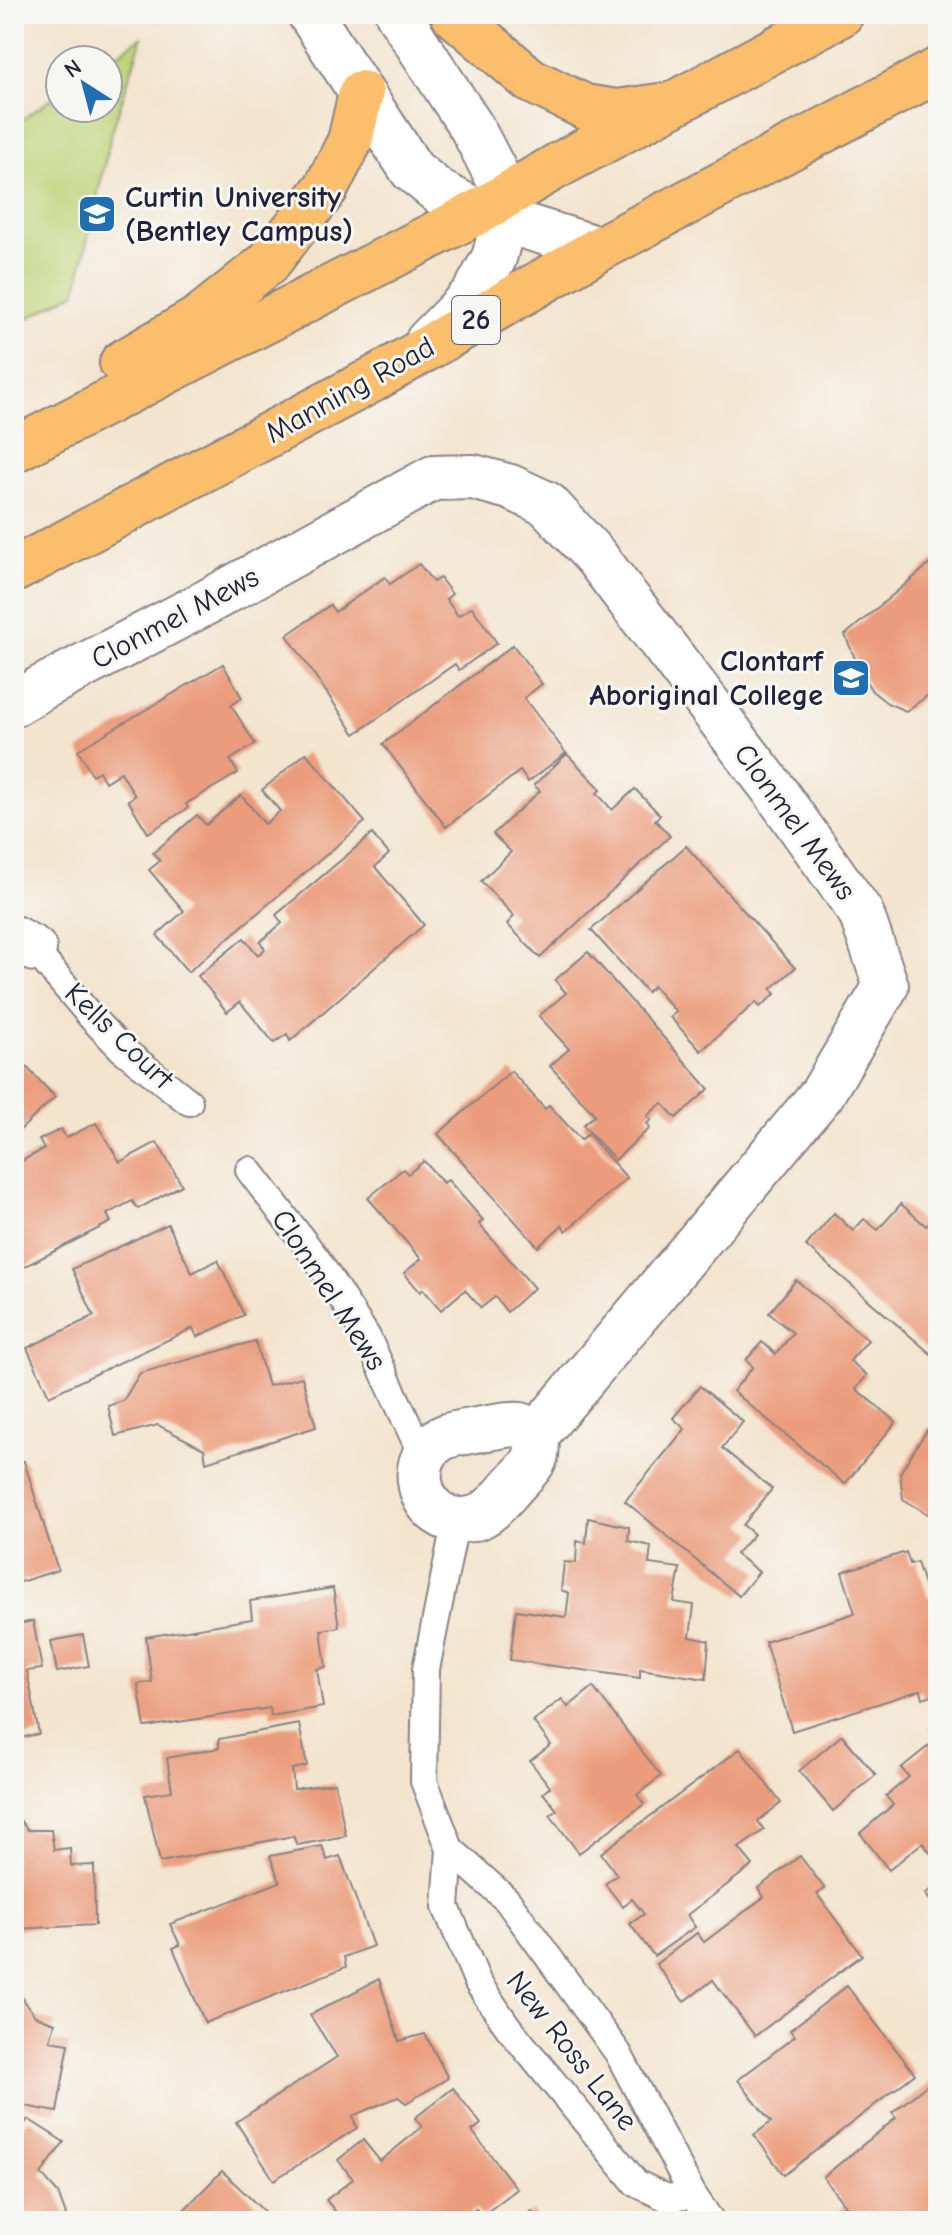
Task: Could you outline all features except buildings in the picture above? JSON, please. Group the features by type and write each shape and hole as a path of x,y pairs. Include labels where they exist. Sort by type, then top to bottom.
{"main road":[{"path":"453,14 530,80 585,107 617,112 675,104"},
{"path":"14,450 494,211 555,167 841,14"},
{"name":"Manning Road","path":"14,570 372,380 599,249 938,70"},
{"path":"14,435 104,374 199,318 268,263 326,188 350,141 361,93"}],"street":[{"path":"310,14 412,170 439,192 599,249"},
{"path":"372,380 428,341 475,293 494,258 494,211 499,180 472,128 398,14"},
{"name":"Clonmel Mews","path":"14,704 433,478 473,477 510,487 547,504 596,557 774,790 861,913 886,986 822,1094 537,1434 535,1459 493,1508 476,1518 456,1519 432,1508 424,1497 419,1484 423,1457"},
{"path":"423,1457 434,1443 451,1434 520,1425 537,1434"}],"lane":[{"name":"Kells Court","path":"24,944 122,1049 189,1102"},
{"name":"Clonmel Mews","path":"249,1170 316,1258 367,1337 423,1457"},
{"name":"New Ross Lane","path":"456,1519 426,1669 424,1781 450,1849 446,1907 478,1983 508,2027 636,2183 667,2198 693,2195"},
{"name":"New Ross Lane","path":"450,1849 507,1900 618,2053 693,2195 711,2221"}],"green space":[{"path":"142,37 124,94 124,49"},
{"path":"44,104 44,124 114,124 76,292 14,326 14,125"}],"place":[{"name":"Curtin University (Bentley Campus)","path":"97,214"},
{"name":"Clontarf Aboriginal College","path":"851,678"}]}
